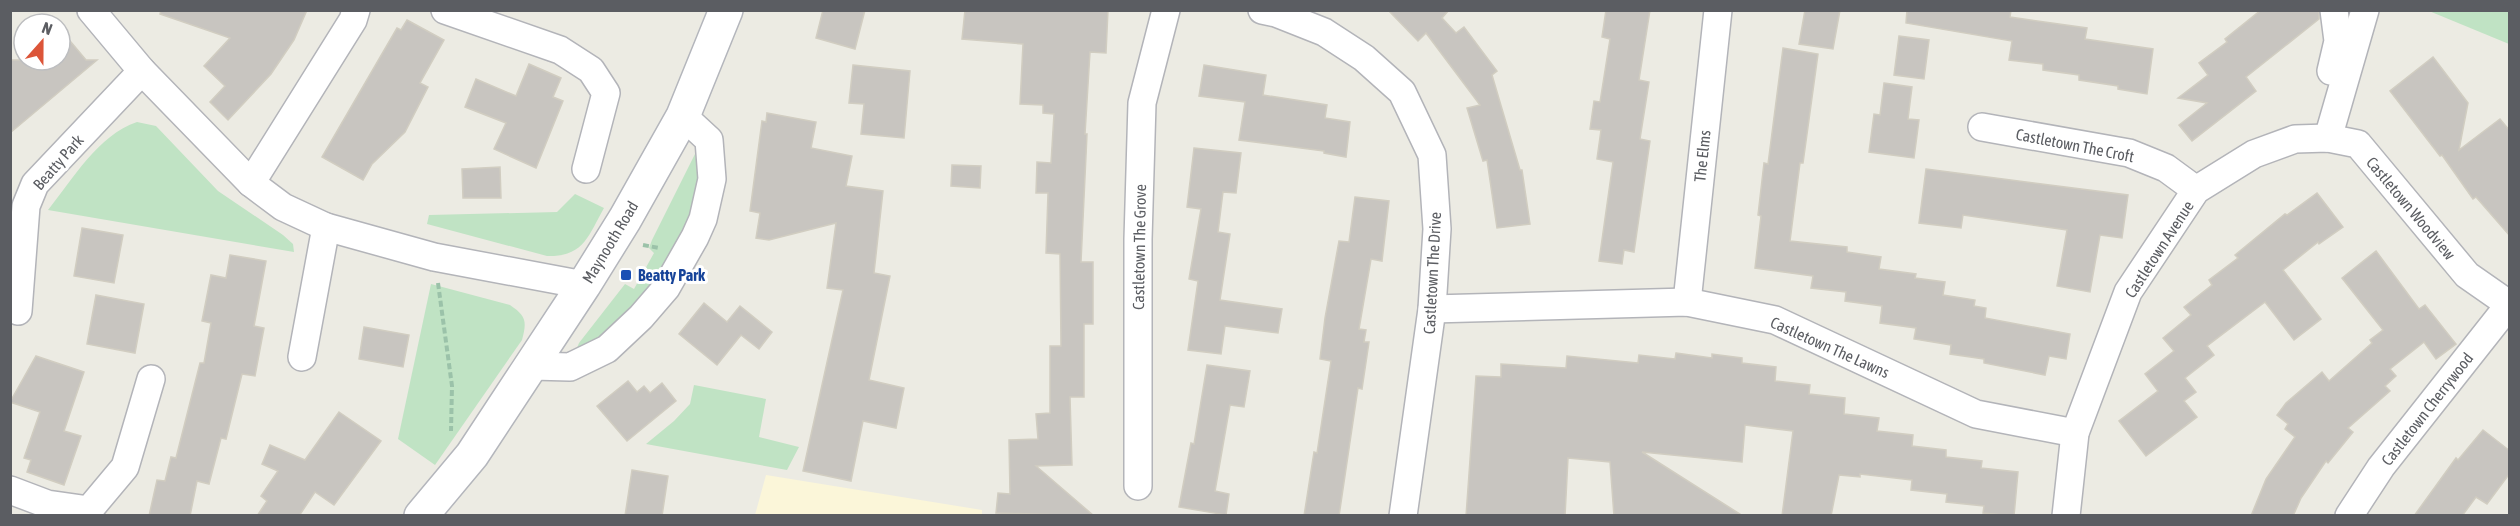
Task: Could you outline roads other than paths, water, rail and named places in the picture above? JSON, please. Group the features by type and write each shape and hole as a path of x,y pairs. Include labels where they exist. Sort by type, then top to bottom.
{"main road":[{"name":"Maynooth Road","path":"422,516 472,455 613,239 683,116 726,10"}],"street":[{"path":"91,10 142,71 251,183 283,207 326,227 434,257 584,285"},
{"path":"251,183 353,20 356,10"},
{"path":"445,10 560,50 591,70 606,93 586,170"},
{"name":"Castletown The Grove","path":"1138,486 1138,239 1142,103 1166,10"},
{"name":"Castletown The Drive","path":"1263,10 1324,32 1364,58 1402,92 1432,156 1437,229 1432,309 1403,516"},
{"name":"The Elms","path":"1687,302 1718,10"},
{"path":"2321,138 2338,41 2334,10"},
{"path":"2321,138 2365,10"},
{"name":"Beatty Park","path":"18,311 26,206 35,184 142,71"},
{"path":"532,366 570,367 607,349 641,317 666,288 703,219 712,179 709,140 683,116"},
{"name":"Castletown The Croft","path":"1982,127 2128,153 2166,168 2196,190"},
{"name":"Castletown Avenue","path":"2066,516 2075,433 2128,292 2196,190 2254,154 2295,139 2321,138"},
{"name":"Castletown Woodview","path":"2321,138 2358,144 2468,275 2509,305"},
{"path":"302,357 326,227"},
{"name":"Castletown The Lawns","path":"1432,309 1687,302 1775,320 1976,414 2075,433"},
{"name":"Castletown Cherrywood","path":"2349,516 2381,468 2509,305"},
{"path":"10,490 47,504 89,510 125,467 151,379"}],"place":[{"name":"Beatty Park","path":"626,275"}]}
